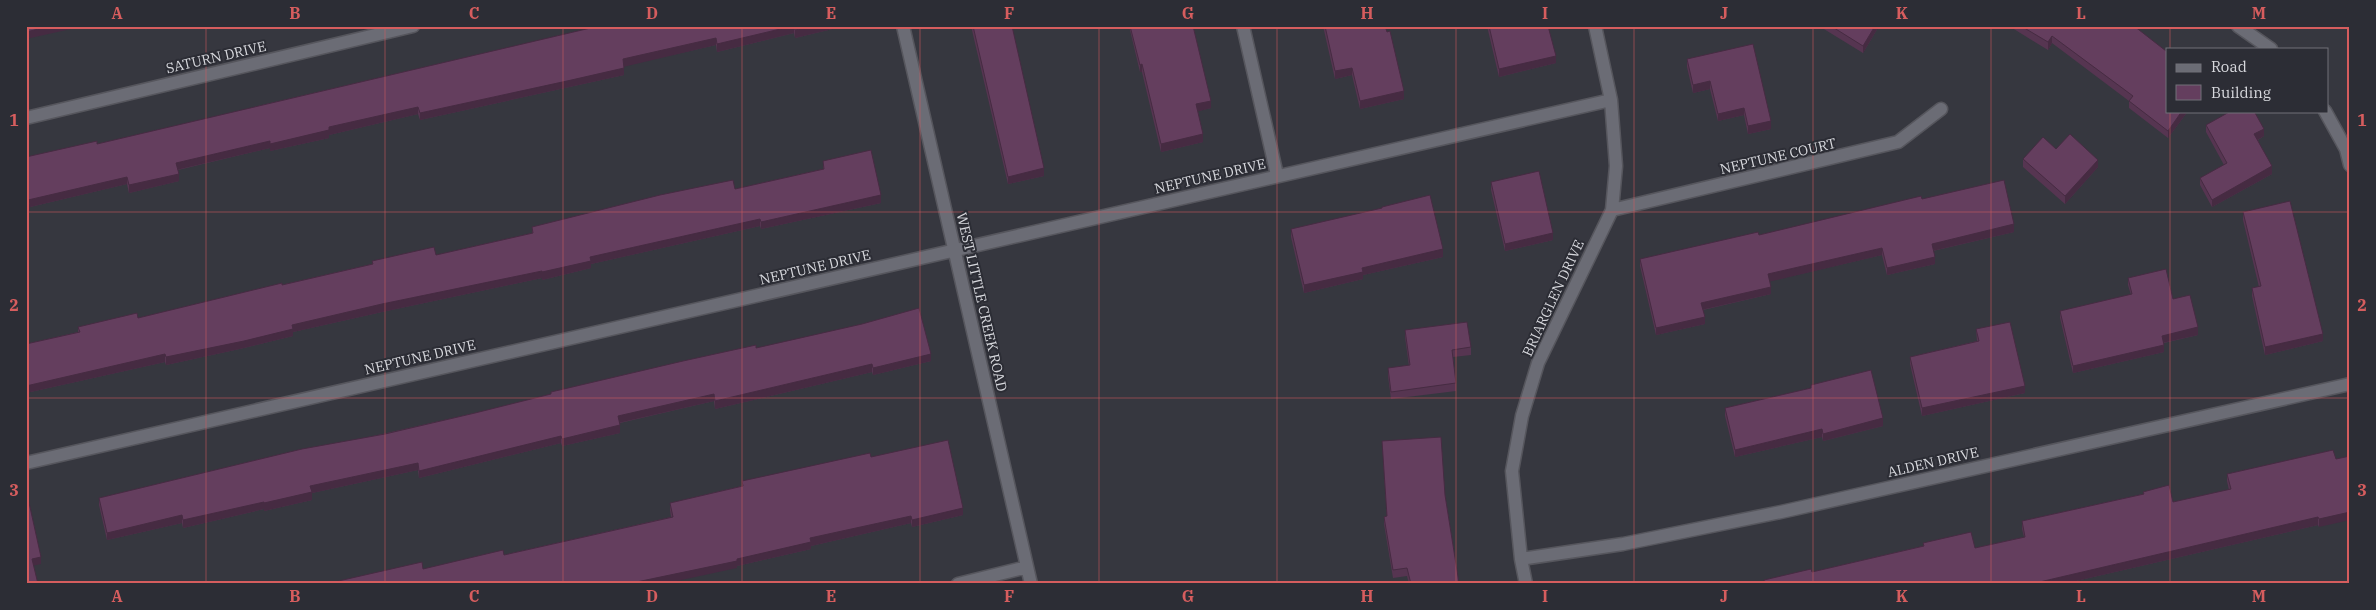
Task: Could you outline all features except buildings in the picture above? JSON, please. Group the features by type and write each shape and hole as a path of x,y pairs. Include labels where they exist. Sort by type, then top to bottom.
{"street":[{"name":"SATURN DRIVE","path":"26,118 413,26"},
{"name":"WEST LITTLE CREEK ROAD","path":"903,26 1031,584"},
{"path":"1243,26 1278,176"},
{"name":"BRIARGLEN DRIVE","path":"1526,584 1521,559 1512,471 1522,416 1538,362 1612,210 1616,166 1611,100 1595,26"},
{"path":"2238,26 2269,48"},
{"name":"NEPTUNE DRIVE","path":"26,463 1611,100"},
{"name":"NEPTUNE COURT","path":"1612,210 1898,142 1941,109"},
{"path":"2326,112 2346,149 2350,165"},
{"name":"ALDEN DRIVE","path":"1521,559 1623,544 1781,512 2350,384"},
{"path":"958,584 1028,567"}]}
